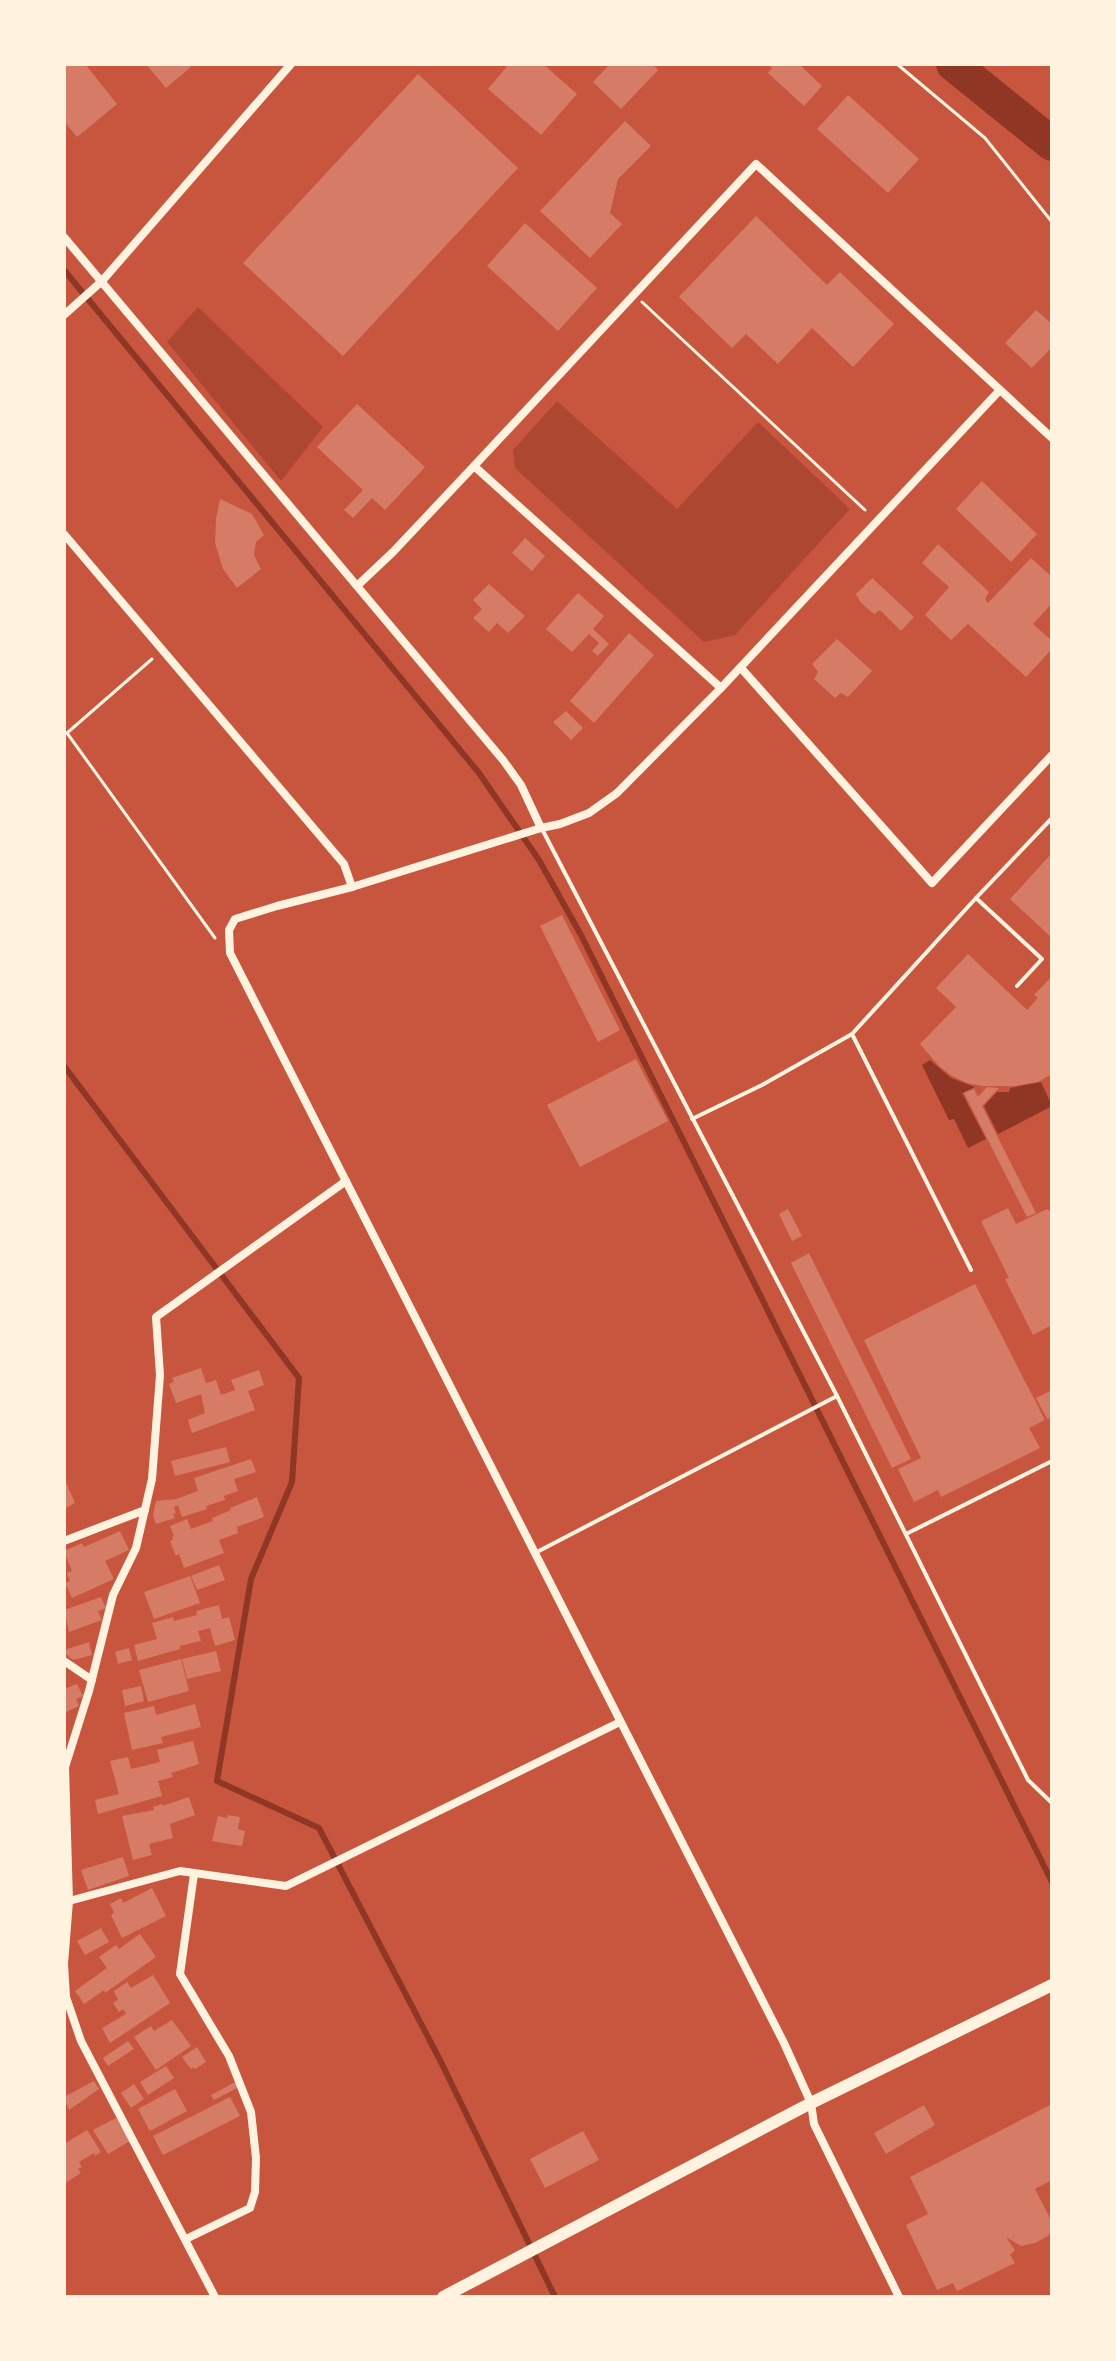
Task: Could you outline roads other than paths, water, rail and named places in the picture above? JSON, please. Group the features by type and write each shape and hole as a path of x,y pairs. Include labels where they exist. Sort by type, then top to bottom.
{"main road":[{"path":"443,2297 811,2103 1052,1985"}],"street":[{"path":"64,315 102,281 291,64"},
{"path":"358,585 393,552 756,164 1052,438"},
{"path":"64,237 503,760 521,785 541,828"},
{"path":"899,2297 814,2124 811,2103 777,2029 230,953 229,930 235,919 249,914 352,887 589,813 617,793 741,668 999,391"},
{"path":"474,466 721,688"},
{"path":"64,534 344,864 352,887"},
{"path":"741,668 932,883 1052,755"},
{"path":"215,2297 81,2041 66,1997 64,1964 69,1901 65,1767 92,1680 113,1595 136,1548 152,1479 160,1375 156,1317 346,1181"},
{"path":"64,1541 145,1510"},
{"path":"64,1661 92,1680"},
{"path":"69,1901 180,1871 286,1886 620,1722"},
{"path":"186,2239 250,2208 255,2192 256,2158 251,2112 229,2056 180,1974 194,1874"}],"lane":[{"path":"692,1119 762,1085 852,1034 1052,818"},
{"path":"541,828 837,1396 1028,1780 1052,1803"},
{"path":"976,898 1042,959 1017,986"},
{"path":"852,1034 971,1270"},
{"path":"535,1553 837,1396"},
{"path":"906,1534 1052,1461"}],"waterway":[{"path":"953,64 1052,144"},
{"path":"64,270 479,773 539,860 581,935 1052,1882"},
{"path":"64,1066 299,1378 292,1482 251,1579 217,1781 319,1828 441,2062 555,2297"}]}
